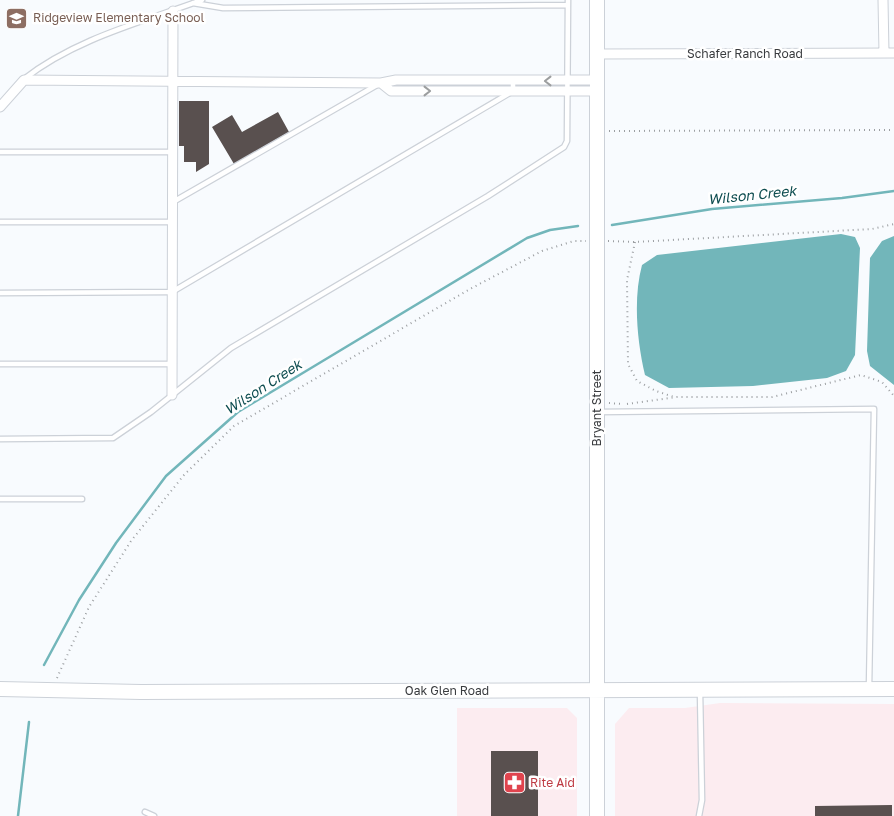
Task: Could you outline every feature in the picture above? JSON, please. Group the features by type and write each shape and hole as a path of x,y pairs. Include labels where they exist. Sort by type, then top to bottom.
{"main road":[{"name":"Bryant Street","path":"596,0 597,816"},
{"name":"Oak Glen Road","path":"0,689 894,689"}],"street":[{"path":"883,0 884,53"},
{"path":"172,395 173,11"},
{"name":"Schafer Ranch Road","path":"596,54 894,53"},
{"path":"0,107 24,80 381,83 396,80 567,80 596,86"},
{"path":"381,83 391,91 567,91 596,86"}],"lane":[{"path":"24,80 40,67 75,47 202,0"},
{"path":"0,439 113,438 151,412 231,348 488,196 564,147 567,141 568,3 223,8 193,3"},
{"path":"0,293 172,292 513,91 513,81"},
{"path":"172,203 381,83"},
{"path":"0,152 172,152"},
{"path":"0,222 172,222"},
{"path":"0,364 172,364"},
{"path":"597,407 874,408 869,689"},
{"path":"0,499 82,499"},
{"path":"699,816 702,800 700,690"},
{"path":"145,812 154,816"}],"path":[{"path":"597,131 894,130"},
{"path":"53,690 63,661 89,607 131,541 184,475 234,426 470,289 542,251 574,241 635,242 872,229 894,224"},
{"path":"635,242 627,280 628,364 638,381 656,391 677,397"},
{"path":"597,407 677,397 772,397 861,375 882,382 894,396"}],"shaded area":[{"path":"720,703 894,704 894,816 615,816 615,724 629,708 685,708"},
{"path":"457,708 567,708 577,718 577,816 457,816"}],"water":[{"path":"841,234 855,237 860,248 855,355 846,371 827,378 753,386 669,388 645,375 637,320 639,278 642,265 657,255"},
{"path":"894,236 894,385 870,366 867,351 870,258 882,241"}],"building":[{"path":"179,101 209,101 209,164 196,172 196,162 184,162 184,146 179,146"},
{"path":"278,112 289,132 234,164 212,127 232,115 242,132"},
{"name":"Rite Aid","path":"491,751 538,751 538,816 491,816"},
{"path":"892,805 892,816 815,816 815,806"}],"waterway":[{"name":"Wilson Creek","path":"612,225 712,209 842,198 894,191"},
{"name":"Wilson Creek","path":"44,665 79,600 116,543 166,476 238,412 527,238 550,230 578,226"},
{"name":"Wilson Creek","path":"18,816 29,722"}],"place":[{"name":"Ridgeview Elementary School","path":"17,18"},
{"name":"Rite Aid","path":"514,783"}]}
